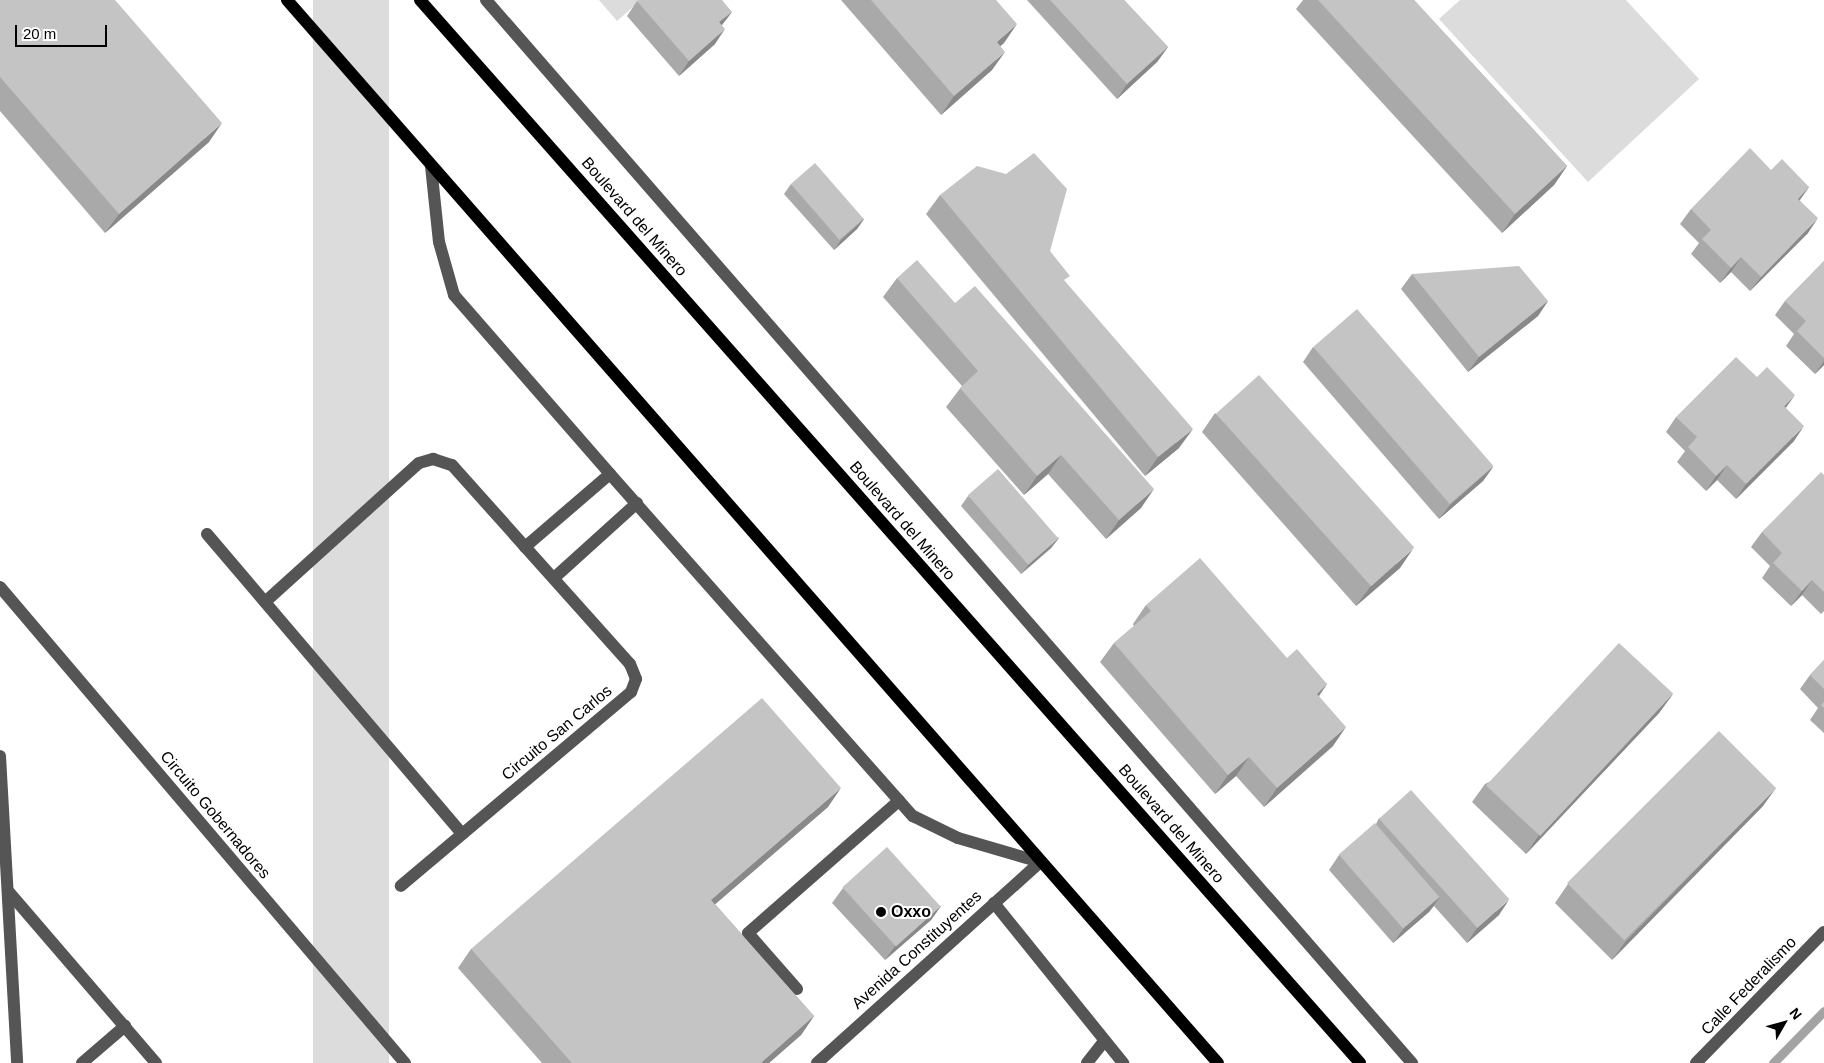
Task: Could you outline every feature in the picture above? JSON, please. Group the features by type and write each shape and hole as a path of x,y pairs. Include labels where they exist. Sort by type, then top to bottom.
{"main road":[{"path":"287,0 1218,1063"},
{"name":"Boulevard del Minero","path":"420,0 1360,1063"}],"street":[{"path":"486,0 1412,1063"},
{"path":"431,166 439,242 454,295 610,474 913,816 958,838 1040,862"},
{"name":"Circuito San Carlos","path":"265,602 419,463 433,459 452,466 630,664 636,679 631,692 402,886"},
{"path":"525,547 610,474"},
{"path":"554,578 637,503"},
{"path":"208,534 462,834"},
{"name":"Circuito Gobernadores","path":"0,587 405,1063"},
{"path":"0,756 8,891 5,939 17,1063"},
{"path":"797,990 748,933 899,801"},
{"name":"Avenida Constituyentes","path":"817,1063 1040,862"},
{"path":"8,891 156,1063"},
{"path":"994,903 1123,1063"},
{"name":"Calle Federalismo","path":"1696,1063 1824,932"},
{"path":"82,1063 125,1026"},
{"path":"1087,1063 1104,1041"}],"shaded area":[{"path":"313,0 389,0 389,1063 313,1063"},
{"path":"599,0 641,0 617,21"},
{"path":"1460,0 1626,0 1699,79 1588,182 1439,19"}],"building":[{"path":"0,0 115,0 222,123 119,214 0,77"},
{"path":"722,0 732,12 719,22 725,29 689,61 637,1"},
{"path":"871,0 996,0 1017,24 997,42 1005,52 954,96"},
{"path":"1050,0 1124,0 1168,47 1127,84"},
{"path":"1318,0 1414,0 1567,166 1515,214"},
{"path":"1750,148 1771,170 1782,159 1809,187 1798,199 1818,218 1761,277 1741,257 1731,268 1702,239 1711,230 1691,209"},
{"path":"1034,153 1067,189 1050,251 1070,276 1064,280 1193,429 1158,457 940,195 977,166 1006,174"},
{"path":"815,163 864,219 839,240 791,184"},
{"path":"917,260 955,303 975,286 1154,489 1119,520 1061,455 1037,476 960,388 978,371 897,278"},
{"path":"1824,261 1824,358 1797,331 1806,321 1785,301"},
{"path":"1519,266 1548,301 1479,357 1412,274"},
{"path":"1357,309 1493,466 1450,504 1313,347"},
{"path":"1736,357 1757,377 1767,367 1795,395 1784,406 1804,426 1746,484 1727,465 1716,476 1688,447 1697,437 1676,417"},
{"path":"1259,375 1414,547 1371,586 1216,414"},
{"path":"998,469 1058,538 1028,565 968,495"},
{"path":"1821,472 1824,475 1824,592 1812,580 1802,591 1773,563 1782,553 1762,532"},
{"path":"1200,558 1287,658 1297,649 1327,684 1317,694 1346,727 1277,788 1249,757 1228,775 1114,643 1151,611 1146,605"},
{"path":"1619,643 1673,693 1540,836 1486,786"},
{"path":"1824,660 1824,689 1810,675"},
{"path":"762,698 841,788 711,900 814,1016 761,1063 572,1063 471,949"},
{"path":"1719,731 1776,788 1624,940 1567,883"},
{"path":"1411,790 1509,899 1477,928 1379,819"},
{"path":"1375,823 1439,897 1403,928 1339,854"},
{"name":"Oxxo","path":"887,847 941,906 896,947 842,887"}],"waterway":[{"path":"1773,1063 1824,1011"}],"place":[{"name":"Oxxo","path":"881,912"}]}
